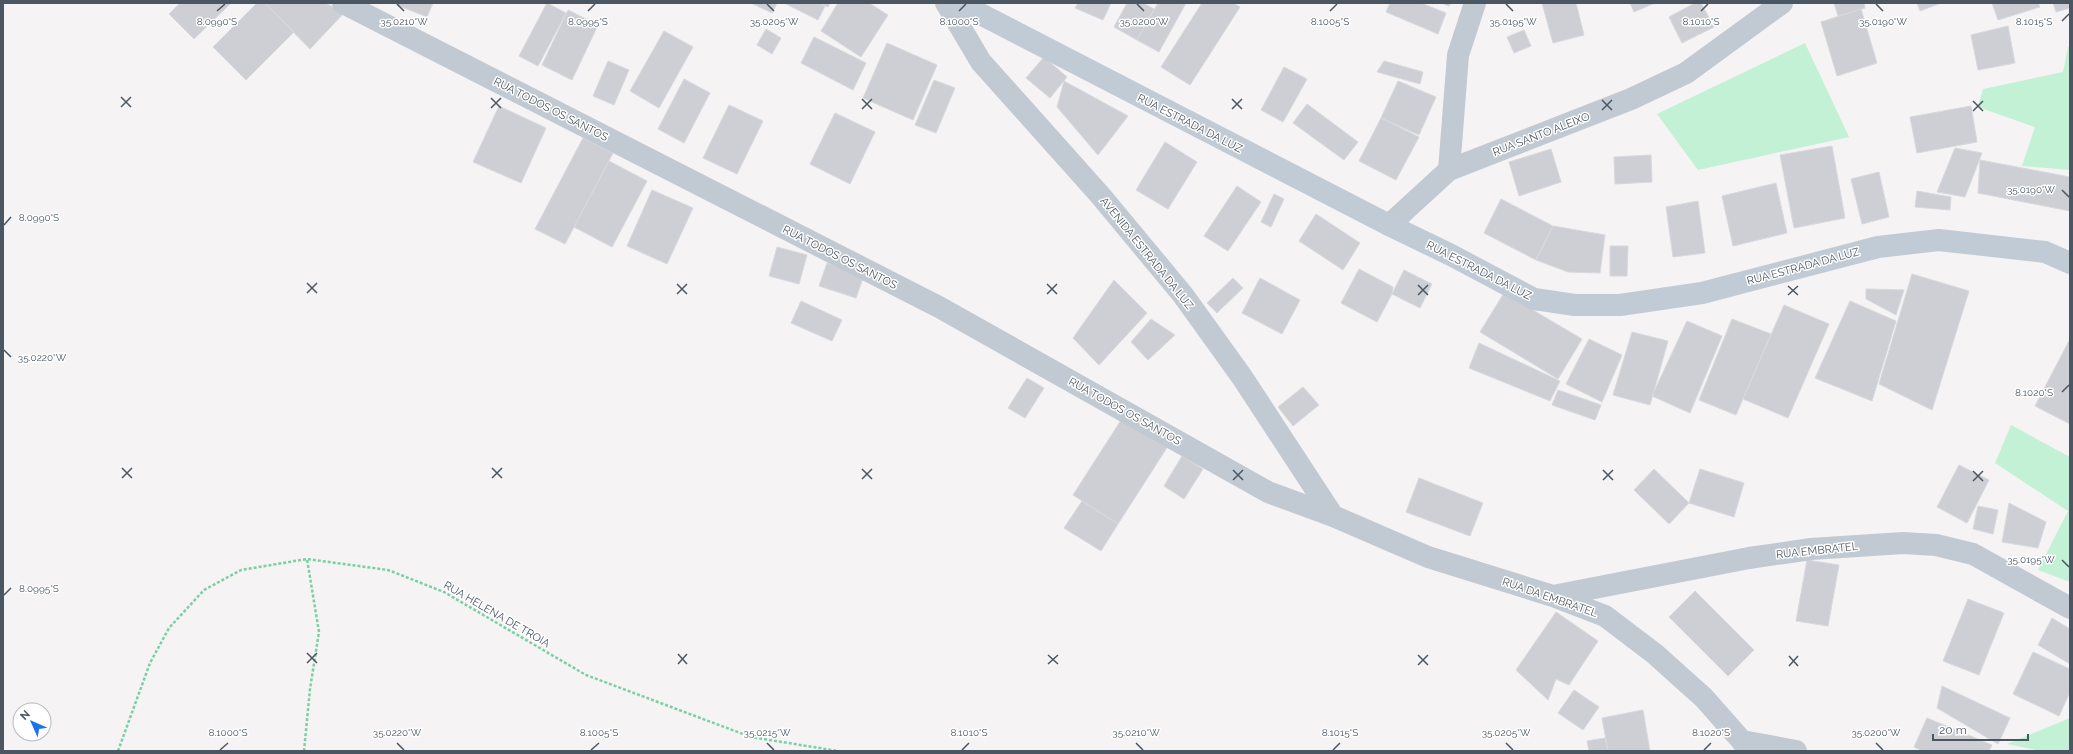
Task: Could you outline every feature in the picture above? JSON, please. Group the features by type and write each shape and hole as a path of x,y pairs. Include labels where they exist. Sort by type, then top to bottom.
{"main road":[{"name":"RUA ESTRADA DA LUZ","path":"959,3 1534,299 1575,305 1620,305 1702,292 1878,247 1939,240 2045,252 2070,263"}],"street":[{"name":"RUA TODOS OS SANTOS","path":"343,3 939,307 1268,492 1333,516"},
{"name":"AVENIDA ESTRADA DA LUZ","path":"946,3 981,62 1100,195 1183,295 1242,377 1333,516"},
{"path":"1449,170 1458,56 1475,3"},
{"name":"RUA SANTO ALEIXO","path":"1389,225 1449,170 1631,99 1686,72 1782,3"},
{"name":"RUA DA EMBRATEL","path":"1333,516 1428,557 1553,596 1605,616 1655,654 1704,698 1745,746"},
{"name":"RUA EMBRATEL","path":"1553,596 1749,558 1811,549 1903,543 1936,545 1973,554 2070,608"},
{"path":"1745,746 1796,751"}],"path":[{"name":"RUA HELENA DE TROIA","path":"118,751 150,663 169,628 204,590 241,570 307,559 388,570 444,592 586,675 751,737 838,751"},
{"path":"304,751 310,689 319,632 307,559"}],"green space":[{"path":"1805,43 1849,137 1698,170 1657,114"},
{"path":"2070,46 2070,170 2022,166 2035,127 1978,107 1983,89 2063,72 2068,47"},
{"path":"2011,425 2070,457 2070,582 2038,570 2068,511 1995,463"},
{"path":"2070,718 2070,751 2041,751 2007,744"}],"building":[{"path":"180,3 231,3 194,39 169,14"},
{"path":"257,3 265,3 294,32 246,80 213,47"},
{"path":"265,3 325,3 344,13 310,49"},
{"path":"398,3 433,3 427,17 397,5"},
{"path":"547,3 566,13 538,66 519,56"},
{"path":"751,3 777,3 772,13"},
{"path":"784,3 820,3 825,6 818,20"},
{"path":"820,3 830,3 828,7"},
{"path":"838,3 869,3 888,15 861,57 821,31"},
{"path":"1078,3 1111,3 1103,20 1075,8"},
{"path":"1127,3 1143,3 1154,9 1137,40 1114,27"},
{"path":"1158,3 1186,3 1159,52 1137,40"},
{"path":"1202,3 1233,3 1240,7 1190,85 1161,67"},
{"path":"1390,3 1421,3 1446,13 1438,34 1386,12"},
{"path":"1441,3 1451,3 1449,6"},
{"path":"1542,3 1576,3 1584,35 1553,43"},
{"path":"1630,3 1655,3 1634,12"},
{"path":"1695,3 1701,3 1714,27 1682,43 1669,17"},
{"path":"1834,3 1864,3 1865,8 1838,16"},
{"path":"1917,3 1941,3 1920,11"},
{"path":"1992,3 2038,3 2040,7 1998,20"},
{"path":"2053,3 2070,3 2070,8 2056,12"},
{"path":"1861,9 1877,63 1837,76 1821,22"},
{"path":"568,10 598,25 572,80 542,65"},
{"path":"2008,26 2015,63 1978,70 1971,35"},
{"path":"766,29 781,38 772,54 757,45"},
{"path":"1524,30 1531,46 1514,53 1507,37"},
{"path":"664,31 693,47 659,108 630,91"},
{"path":"814,37 866,63 853,90 801,63"},
{"path":"887,43 937,65 913,120 863,98"},
{"path":"1044,57 1067,77 1050,98 1026,78"},
{"path":"608,61 629,70 614,105 593,96"},
{"path":"1384,61 1423,72 1420,84 1377,72"},
{"path":"1284,67 1307,79 1283,122 1261,110"},
{"path":"684,79 710,93 684,143 658,129"},
{"path":"934,80 955,88 936,133 915,125"},
{"path":"1064,81 1128,116 1098,155 1057,107"},
{"path":"1398,81 1436,97 1419,135 1381,118"},
{"path":"1307,104 1358,142 1344,160 1293,123"},
{"path":"729,105 763,121 737,174 703,158"},
{"path":"499,106 546,128 521,183 473,162"},
{"path":"1971,106 1977,142 1917,153 1910,117"},
{"path":"835,113 875,132 850,184 810,164"},
{"path":"1381,118 1419,137 1396,180 1359,161"},
{"path":"583,138 613,153 565,244 535,229"},
{"path":"1165,142 1197,162 1168,209 1136,190"},
{"path":"1832,146 1845,218 1794,228 1780,155"},
{"path":"1955,148 1982,153 1965,197 1937,192"},
{"path":"1551,149 1561,182 1519,196 1509,162"},
{"path":"1651,155 1652,182 1615,184 1614,157"},
{"path":"1980,160 2070,177 2070,211 1978,193"},
{"path":"609,161 647,181 612,247 574,227"},
{"path":"1879,172 1889,217 1862,224 1851,179"},
{"path":"1776,183 1787,233 1733,246 1722,196"},
{"path":"1237,186 1261,202 1228,251 1204,236"},
{"path":"652,190 693,208 667,264 627,246"},
{"path":"1917,191 1951,197 1950,210 1915,207"},
{"path":"1274,194 1284,199 1271,227 1261,222"},
{"path":"1501,199 1553,226 1536,260 1484,233"},
{"path":"1698,201 1705,253 1673,257 1666,207"},
{"path":"1316,214 1360,243 1343,270 1299,241"},
{"path":"1553,226 1605,235 1600,273 1568,272 1536,260"},
{"path":"1610,246 1628,246 1627,276 1610,276"},
{"path":"777,247 807,255 799,284 769,276"},
{"path":"827,263 864,275 856,298 819,286"},
{"path":"1359,269 1393,287 1392,294 1377,322 1341,303"},
{"path":"1404,270 1432,284 1420,308 1392,294"},
{"path":"1912,274 1969,291 1932,410 1879,384"},
{"path":"1233,278 1243,288 1217,313 1207,303"},
{"path":"1260,278 1300,300 1282,334 1242,313"},
{"path":"1114,280 1147,313 1099,365 1073,338"},
{"path":"1866,289 1904,290 1896,315 1866,299"},
{"path":"1504,293 1582,339 1558,379 1480,332"},
{"path":"801,301 842,320 832,341 791,323"},
{"path":"1850,301 1896,321 1872,401 1815,378"},
{"path":"1784,305 1829,324 1788,418 1743,399"},
{"path":"1151,319 1175,335 1148,360 1131,342"},
{"path":"1732,319 1771,334 1736,415 1699,400"},
{"path":"1687,321 1722,336 1690,413 1652,396"},
{"path":"1632,332 1668,341 1650,405 1613,395"},
{"path":"1589,339 1622,355 1602,402 1566,384"},
{"path":"2070,339 2070,424 2035,406"},
{"path":"1479,343 1560,381 1550,401 1469,368"},
{"path":"1027,378 1044,388 1025,418 1008,408"},
{"path":"1303,387 1319,405 1293,426 1278,407"},
{"path":"1558,390 1601,405 1595,420 1552,405"},
{"path":"1125,414 1170,443 1118,524 1073,495"},
{"path":"1182,456 1203,469 1184,499 1164,486"},
{"path":"1959,465 1989,480 1967,523 1937,507"},
{"path":"1654,469 1689,503 1669,524 1634,490"},
{"path":"1700,469 1744,483 1734,517 1689,503"},
{"path":"1419,478 1483,503 1470,536 1406,512"},
{"path":"1082,501 1118,524 1101,551 1064,528"},
{"path":"2009,503 2046,522 2038,548 2002,542"},
{"path":"1978,506 1998,510 1993,534 1973,529"},
{"path":"1807,560 1839,565 1828,626 1796,621"},
{"path":"1695,591 1754,650 1728,676 1669,617"},
{"path":"1968,599 2004,613 1979,675 1943,661"},
{"path":"1556,612 1598,641 1569,685 1556,679 1548,700 1516,670"},
{"path":"2052,618 2070,629 2070,664 2038,645"},
{"path":"2033,652 2070,669 2070,692 2059,716 2013,694"},
{"path":"1942,686 2010,718 1998,744 1937,708"},
{"path":"1574,690 1599,707 1583,730 1558,713"},
{"path":"1643,710 1650,751 1608,751 1602,718"},
{"path":"1927,718 1992,745 1989,751 1923,751 1914,747"},
{"path":"1605,738 1608,751 1589,751 1587,741"}]}
